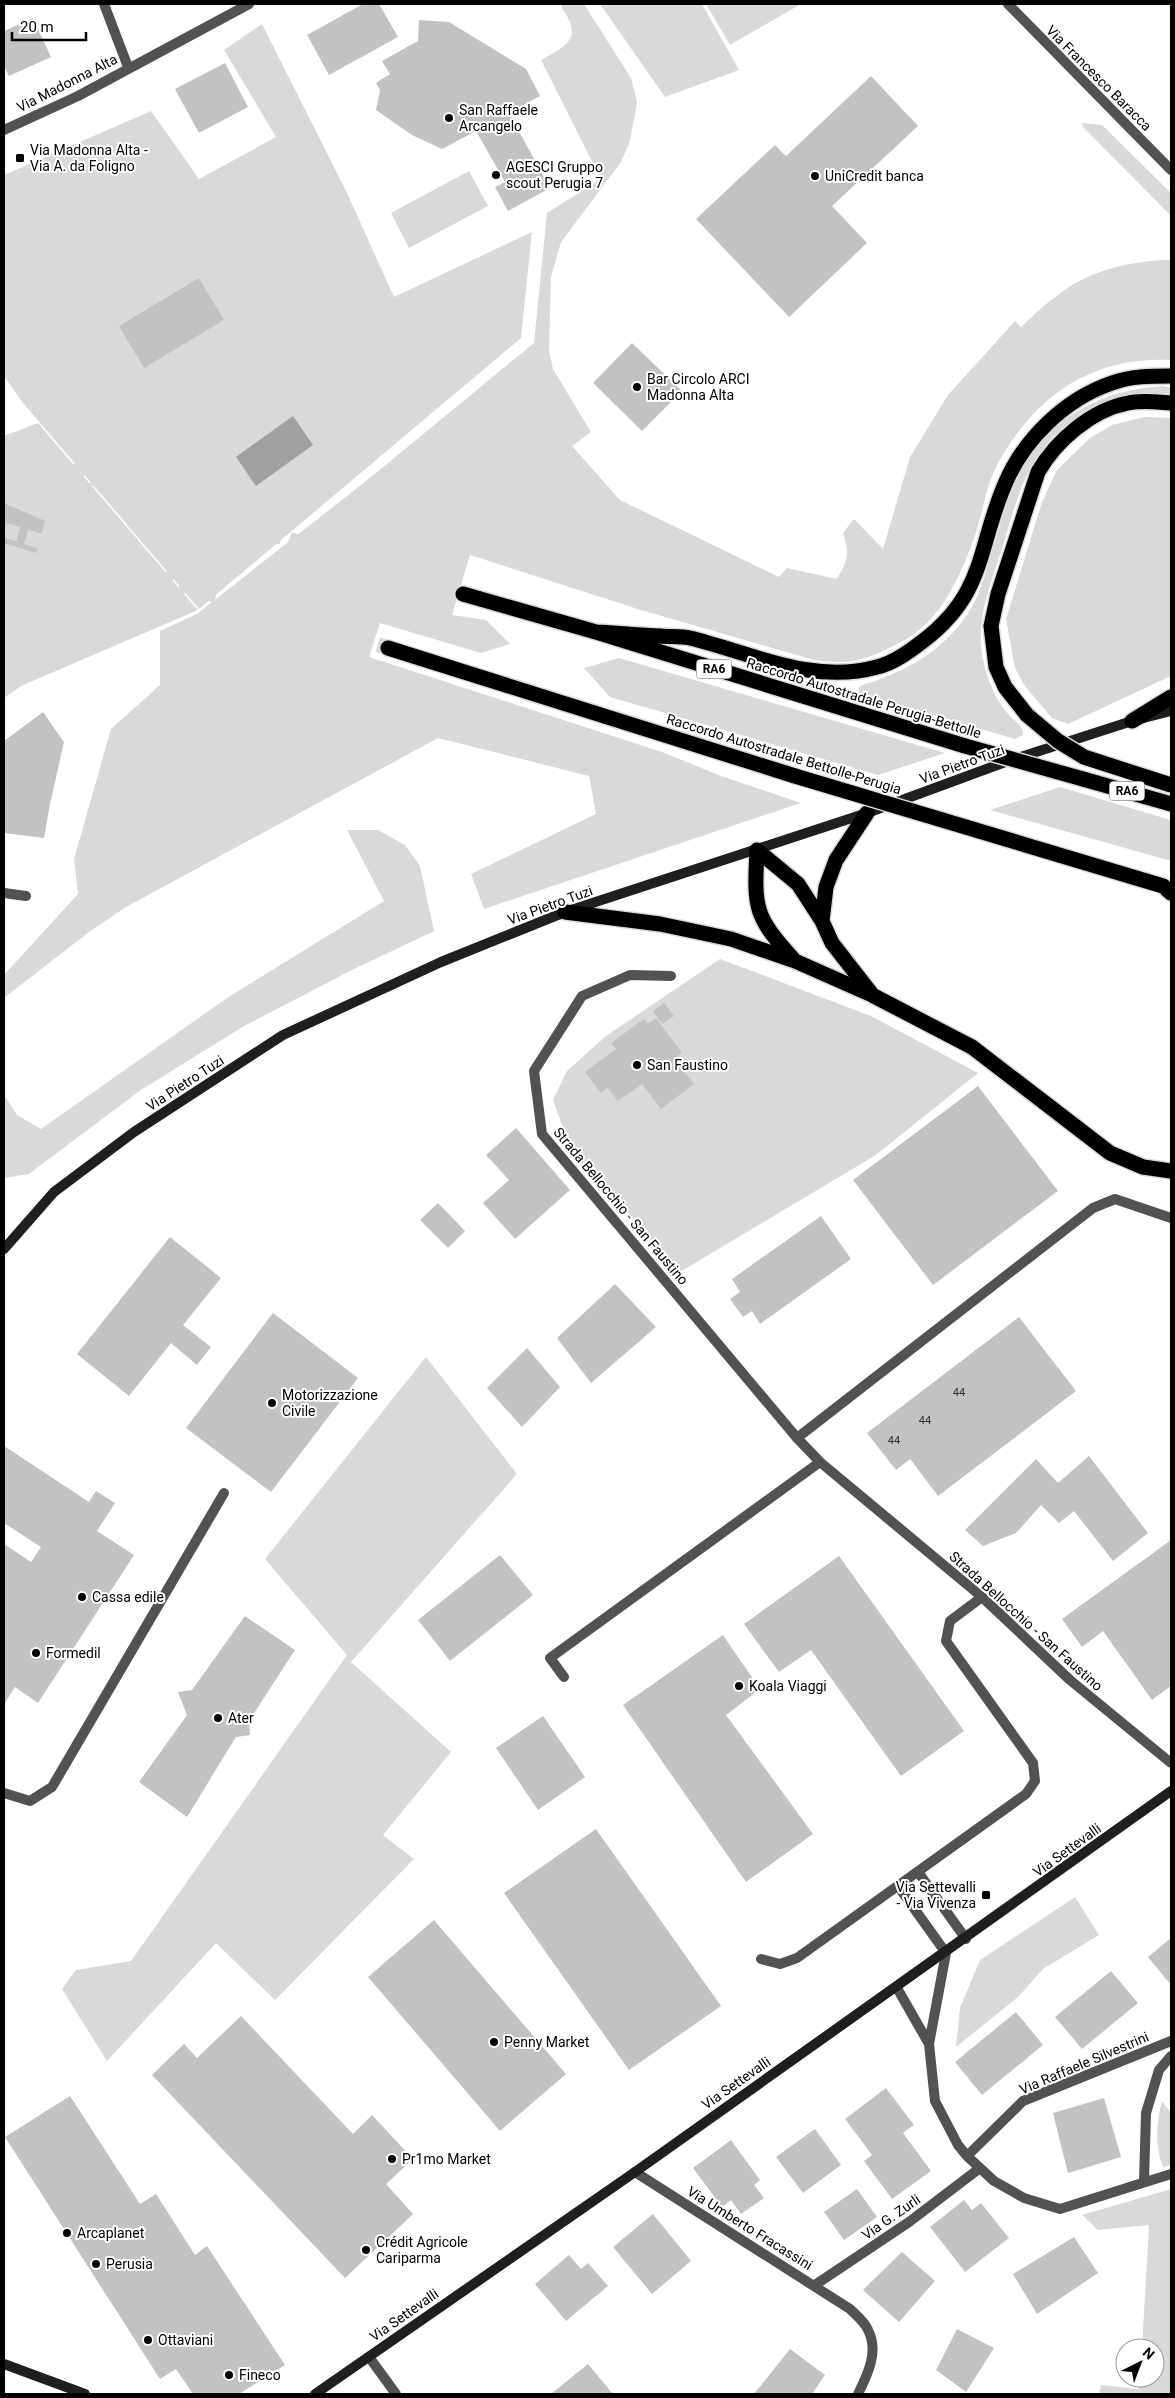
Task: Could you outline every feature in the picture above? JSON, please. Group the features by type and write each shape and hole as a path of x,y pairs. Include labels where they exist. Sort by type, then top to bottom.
{"highway":[{"path":"596,632 688,638 798,670 840,672 878,667 908,653 932,634 955,612 966,596 977,572 1004,484 1020,456 1041,429 1066,407 1111,383 1139,377 1171,376"},
{"path":"1171,403 1148,401 1128,403 1104,412 1084,423 1068,436 1046,459 1038,472 998,594 991,626 992,645 999,673 1005,687 1028,715 1058,741 1084,757 1171,784"},
{"name":"Raccordo Autostradale Perugia-Bettolle","path":"463,594 596,632 965,746 1171,804"},
{"name":"Raccordo Autostradale Bettolle-Perugia","path":"388,648 795,776 1168,889"},
{"path":"1132,721 1171,697"},
{"path":"822,920 826,887 836,860 867,814"},
{"path":"757,850 798,884 822,920 832,944 872,994"},
{"path":"757,850 755,894 759,913 772,936 795,961"},
{"path":"566,912 669,926 730,939 795,961 872,994 972,1047 1110,1154 1143,1167 1171,1171"}],"main road":[{"name":"Via Pietro Tuzi","path":"4,1249 54,1192 134,1132 283,1035 441,962 566,912 867,814 1008,761 1132,721 1171,711"},
{"name":"Via Settevalli","path":"315,2394 946,1953 1171,1791"},
{"path":"4,2364 85,2394"}],"street":[{"path":"104,4 128,67"},
{"name":"Via Madonna Alta","path":"4,130 78,96 128,67 249,4"},
{"name":"Via Francesco Baracca","path":"1008,4 1171,170"},
{"path":"4,894 26,896"},
{"name":"Strada Bellocchio - San Faustino","path":"671,976 630,975 582,996 534,1071 542,1134 797,1438 820,1462 982,1597 1070,1680 1171,1763"},
{"path":"797,1438 1093,1208 1115,1200 1171,1218"},
{"path":"564,1678 550,1658 820,1462"},
{"path":"4,1793 30,1801 52,1787 224,1493"},
{"path":"761,1959 780,1964 797,1958 1026,1794 1035,1780 1033,1763 946,1641 950,1621 982,1597"},
{"path":"918,1872 966,1938"},
{"path":"898,1886 946,1953 929,2044 935,2101 958,2145 967,2156 994,2182 1024,2198 1060,2209 1171,2174"},
{"path":"896,1988 929,2044"},
{"name":"Via Raffaele Silvestrini","path":"967,2156 1023,2101 1171,2041"},
{"path":"1144,2181 1146,2113 1159,2070 1171,2056"},
{"name":"Via G. Zurli","path":"815,2286 909,2222 980,2168"},
{"name":"Via Umberto Fracassini","path":"635,2172 850,2309 868,2329 874,2348 867,2378 858,2394"},
{"path":"369,2357 396,2394"}],"shaded area":[{"path":"563,4 584,4 631,78 637,102 630,141 621,162 561,242 551,277 549,351 553,369 591,432 572,446 620,500 779,577 787,568 837,579 847,557 847,546 843,533 854,519 883,549 910,457 948,395 1015,321 1021,327 1062,292 1100,272 1128,264 1171,260 1171,360 1142,361 1115,365 1090,374 1067,386 1047,401 1028,420 1011,442 996,467 960,573 937,612 928,623 910,637 882,652 859,660 834,662 814,660 641,610 470,555 452,615 486,620 510,644 481,653 380,623 369,657 662,752 721,776 801,803 484,909 471,874 596,814 589,776 438,738 126,907 89,932 4,998 4,975 78,894 74,859 111,729 160,685 160,631 197,614 371,477 534,343 547,213 601,179 541,60 559,50 570,40 571,26 561,7"},
{"path":"600,4 702,4 739,70 665,97"},
{"path":"706,4 801,4 730,45"},
{"path":"262,24 347,193 394,297 532,232 521,338 199,609 23,403 4,376 4,175 151,111 199,179 276,137 224,50"},
{"path":"1082,123 1102,125 1171,193 1171,216 1083,127"},
{"path":"469,171 488,206 409,248 391,213"},
{"path":"1163,386 1171,388 1171,394 1147,394 1124,398 1102,404 1082,414 1064,427 1048,443 1034,462 1023,484 984,607 981,649 993,690 1004,709 1020,726 1023,735 1015,739 860,694 858,691 860,686 892,674 921,659 934,650 958,627 973,605 981,587 1013,485 1029,458 1043,440 1059,424 1077,411 1097,401 1118,393 1140,388"},
{"path":"293,416 313,445 256,486 236,457"},
{"path":"1145,417 1171,418 1171,676 1068,724 1052,718 1024,685 1015,668 1006,619 1042,502 1057,470 1090,438 1112,425"},
{"path":"38,423 198,610 21,686 4,698 4,436"},
{"path":"619,658 945,753 878,775 610,697 584,668"},
{"path":"1060,787 1171,820 1171,861 990,810"},
{"path":"347,830 378,830 405,845 420,866 434,931 352,970 244,1026 141,1090 29,1174 4,1178 4,1095 17,1115 41,1129 227,998 384,901"},
{"path":"720,959 871,1016 978,1073 876,1155 680,1272 572,1153 553,1100 567,1071 606,1036"},
{"path":"426,1357 517,1474 351,1662 451,1752 383,1835 414,1859 275,2000 216,1943 107,2061 62,1989 76,1970 131,1961 347,1655 265,1559"},
{"path":"1075,1897 1099,1935 1043,1969 1018,1997 956,2047 960,2008 980,1960"},
{"path":"1162,2101 1171,2113 1171,2165 1163,2167 1160,2159 1157,2134"},
{"path":"1171,2189 1171,2394 1099,2394 1101,2385 1115,2388 1165,2388 1165,2338 1143,2338 1149,2225 1098,2230 1082,2215"}],"building":[{"path":"363,4 379,4 398,37 329,75 307,35"},
{"path":"33,18 51,57 9,76 4,66 4,31"},
{"name":"San Raffaele Arcangelo","path":"419,20 449,22 526,69 540,96 509,113 550,188 508,211 495,187 505,182 476,131 442,149 412,135 376,110 380,90 376,83 390,74 382,61 418,41"},
{"path":"225,63 248,107 199,133 175,89"},
{"name":"UniCredit banca","path":"871,76 918,126 832,206 867,243 789,317 696,219 775,145 786,156"},
{"path":"199,278 224,320 144,368 119,326"},
{"name":"Bar Circolo ARCI Madonna Alta","path":"632,343 682,391 642,431 593,383"},
{"path":"4,503 45,521 36,553 4,543"},
{"path":"43,712 64,742 44,838 4,833 4,741"},
{"path":"664,1003 674,1016 662,1024 653,1011"},
{"name":"San Faustino","path":"656,1018 682,1053 675,1059 694,1084 661,1109 642,1084 618,1101 608,1088 601,1093 585,1072 616,1049 611,1043 644,1019 648,1024"},
{"path":"978,1086 1058,1191 933,1285 853,1180"},
{"path":"516,1128 570,1190 515,1239 483,1203 509,1180 486,1155"},
{"path":"438,1203 465,1231 448,1248 420,1220"},
{"path":"821,1216 851,1259 760,1324 752,1311 743,1317 730,1299 740,1292 732,1279"},
{"path":"170,1237 221,1278 183,1325 211,1347 197,1365 171,1343 129,1396 77,1354"},
{"path":"615,1284 656,1327 591,1383 557,1338"},
{"name":"Motorizzazione Civile","path":"273,1313 358,1378 271,1492 186,1428"},
{"path":"1019,1317 1076,1391 938,1496 910,1459 896,1470 867,1433"},
{"path":"527,1348 560,1387 522,1427 487,1388"},
{"path":"4,1446 89,1502 96,1491 115,1503 97,1531 134,1555 38,1703 15,1687 4,1704 4,1544 31,1562 41,1547 4,1523"},
{"path":"1089,1456 1148,1533 1113,1561 1074,1511 1059,1523 1041,1505 1016,1533 983,1546 965,1530 1036,1459 1058,1483"},
{"path":"1171,1540 1171,1686 1152,1700 1103,1631 1082,1647 1062,1619"},
{"path":"500,1555 533,1595 450,1661 418,1620"},
{"path":"839,1556 964,1731 901,1776 811,1650 779,1672 744,1624"},
{"name":"Ater","path":"245,1616 295,1650 249,1721 250,1735 236,1737 187,1817 139,1782 187,1715 178,1692 192,1690"},
{"path":"723,1635 760,1689 726,1715 813,1834 746,1882 623,1705"},
{"path":"543,1716 585,1777 538,1810 496,1748"},
{"path":"596,1829 721,2006 629,2070 504,1893"},
{"path":"434,1920 566,2074 500,2131 368,1977"},
{"path":"1171,1938 1171,1985 1148,1957"},
{"path":"1111,1971 1138,2003 1082,2049 1055,2017"},
{"path":"1016,2012 1043,2045 982,2095 955,2062"},
{"path":"241,2016 353,2134 372,2115 413,2159 386,2184 413,2214 345,2278 152,2075 184,2044 197,2058"},
{"path":"886,2088 914,2125 903,2133 931,2171 892,2199 864,2161 872,2155 845,2119"},
{"path":"70,2096 140,2204 156,2194 195,2255 207,2246 285,2365 239,2394 193,2394 176,2369 160,2379 5,2137"},
{"path":"1104,2098 1121,2157 1068,2173 1053,2113"},
{"path":"815,2129 841,2165 803,2193 776,2157"},
{"path":"731,2140 760,2180 754,2185 764,2198 741,2214 731,2200 722,2207 693,2168"},
{"path":"857,2189 877,2217 844,2240 824,2212"},
{"path":"964,2200 972,2210 981,2203 1009,2238 965,2272 930,2227"},
{"path":"653,2214 691,2261 652,2294 613,2247"},
{"path":"1074,2237 1098,2273 1037,2314 1013,2274"},
{"path":"902,2252 935,2281 899,2322 863,2290"},
{"path":"569,2255 581,2269 588,2263 608,2286 566,2321 535,2284"},
{"path":"957,2329 994,2348 966,2392 936,2370"},
{"path":"790,2349 825,2375 812,2394 754,2394"},
{"path":"588,2364 613,2394 551,2394"}],"tunnel":[{"path":"4,450 463,594"},
{"path":"4,530 388,648"}],"place":[{"name":"San Raffaele Arcangelo","path":"449,118"},
{"name":"Via Madonna Alta - Via A. da Foligno","path":"20,158"},
{"name":"AGESCI Gruppo scout Perugia 7","path":"496,175"},
{"name":"UniCredit banca","path":"815,176"},
{"name":"Bar Circolo ARCI Madonna Alta","path":"637,387"},
{"name":"San Faustino","path":"637,1065"},
{"name":"Motorizzazione Civile","path":"272,1403"},
{"name":"Cassa edile","path":"82,1597"},
{"name":"Formedil","path":"36,1653"},
{"name":"Koala Viaggi","path":"739,1686"},
{"name":"Ater","path":"218,1718"},
{"name":"Via Settevalli - Via Vivenza","path":"986,1895"},
{"name":"Penny Market","path":"494,2042"},
{"name":"Pr1mo Market","path":"392,2159"},
{"name":"Arcaplanet","path":"67,2233"},
{"name":"Crédit Agricole Cariparma","path":"366,2250"},
{"name":"Perusia","path":"96,2264"},
{"name":"Ottaviani","path":"148,2340"},
{"name":"Fineco","path":"229,2375"}]}
